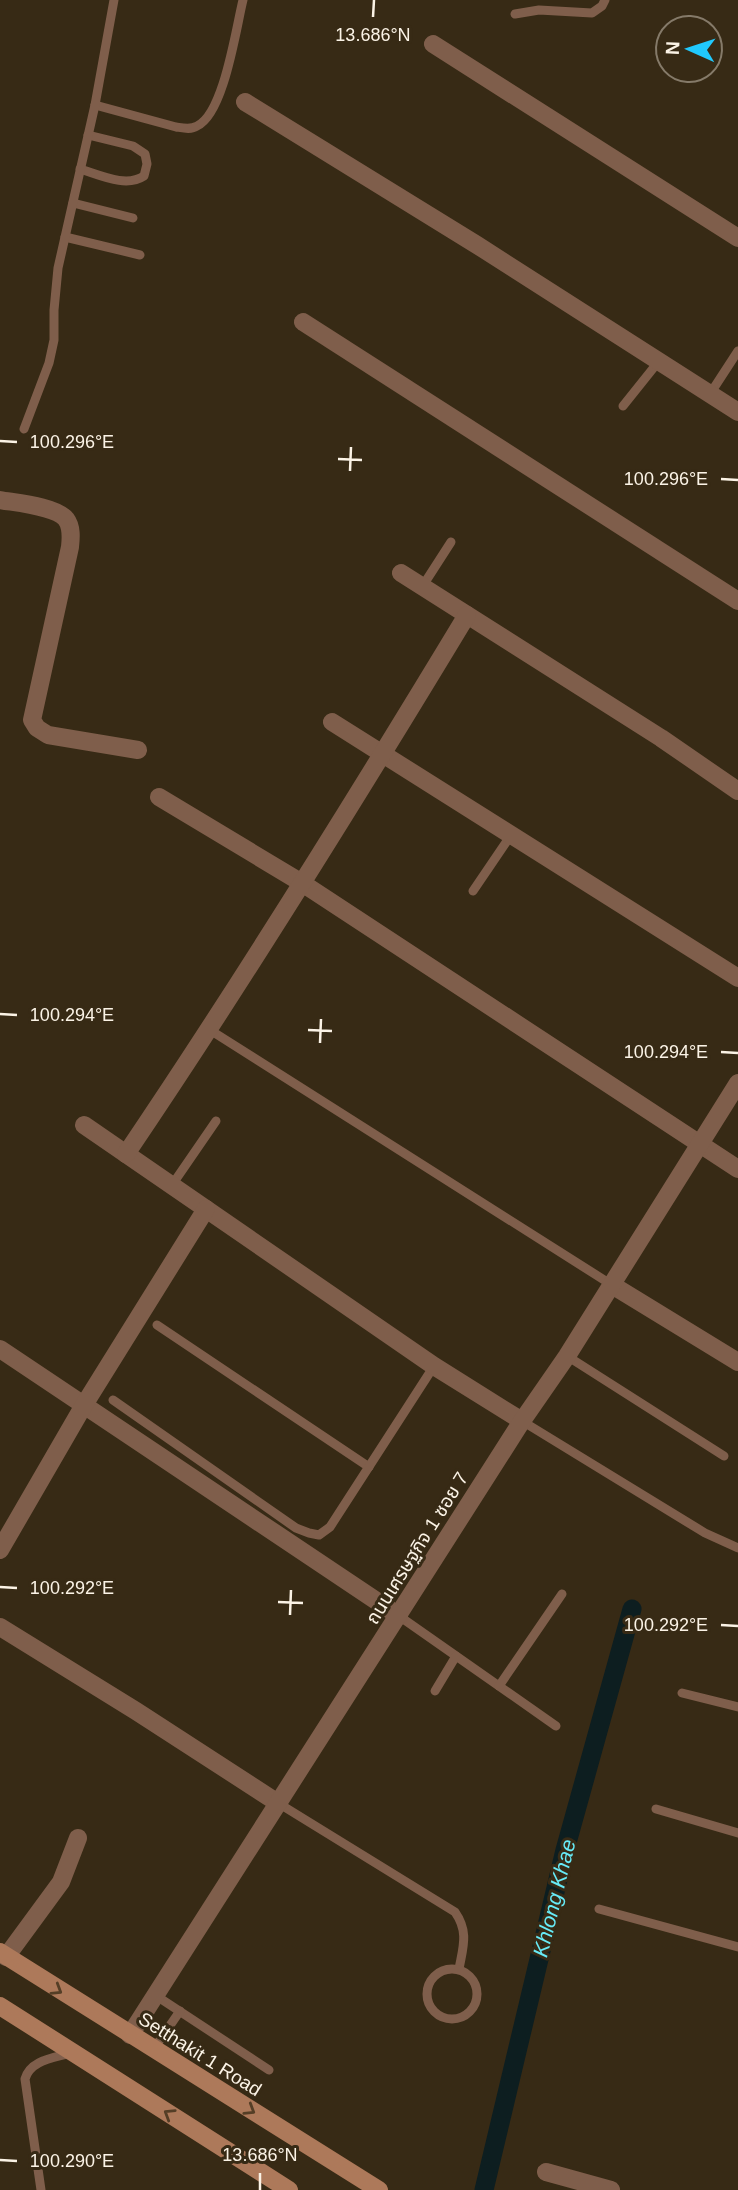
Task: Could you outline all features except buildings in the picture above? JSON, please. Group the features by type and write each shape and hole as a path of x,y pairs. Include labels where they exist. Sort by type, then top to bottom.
{"main road":[{"name":"Setthakit 1 Road","path":"3,1954 379,2190"},
{"path":"0,2006 289,2190"}],"street":[{"path":"433,44 738,238"},
{"path":"245,102 477,245 738,412"},
{"path":"303,322 738,601"},
{"path":"0,500 55,511 67,520 71,534 32,720 37,728 48,735 138,750"},
{"path":"401,573 661,738 738,791"},
{"path":"126,1154 210,1030 384,754 467,615"},
{"path":"332,722 738,978"},
{"path":"159,797 302,883 738,1168"},
{"name":"ถนนเศรษฐกิจ 1 ซอย 7","path":"130,2035 522,1421 567,1356 738,1083"},
{"path":"84,1125 434,1366 522,1421"},
{"path":"0,1550 84,1405 206,1209"},
{"path":"612,1284 733,1359 738,1340"},
{"path":"0,1349 399,1615"},
{"path":"0,1627 278,1803"},
{"path":"3,1954 61,1882 78,1838"},
{"path":"546,2172 611,2190"}],"lane":[{"path":"24,429 49,363 54,340 58,268 95,105 114,0"},
{"path":"95,105 176,127 189,129 200,126 222,92 243,0"},
{"path":"515,14 540,5 592,13 602,6 605,0"},
{"path":"80,169 124,181 136,181 144,176 147,164 145,154 133,146 88,135"},
{"path":"73,203 133,218"},
{"path":"65,237 140,255"},
{"path":"710,394 738,351"},
{"path":"623,406 659,361"},
{"path":"422,587 451,542"},
{"path":"473,891 511,835"},
{"path":"210,1030 612,1284"},
{"path":"172,1185 216,1121"},
{"path":"157,1325 369,1468"},
{"path":"567,1356 724,1456"},
{"path":"113,1400 296,1528 319,1535 330,1527 434,1366"},
{"path":"522,1421 705,1533 738,1548"},
{"path":"499,1686 562,1594"},
{"path":"399,1615 556,1726"},
{"path":"435,1691 456,1656"},
{"path":"682,1693 738,1707"},
{"path":"278,1803 456,1912 464,1924 459,1969"},
{"path":"656,1810 738,1833"},
{"path":"599,1909 738,1947"},
{"path":"449,1968 459,1969 468,1974 475,1983 477,1993 470,2012 460,2018 450,2019 440,2016 432,2009 427,1989 431,1979 439,1972 449,1968"},
{"path":"155,1995 269,2070"},
{"path":"153,2050 180,2011"},
{"path":"41,2190 25,2079 33,2065 72,2052"}],"waterway":[{"name":"Khlong Khae","path":"484,2190 565,1850 632,1609"}]}
